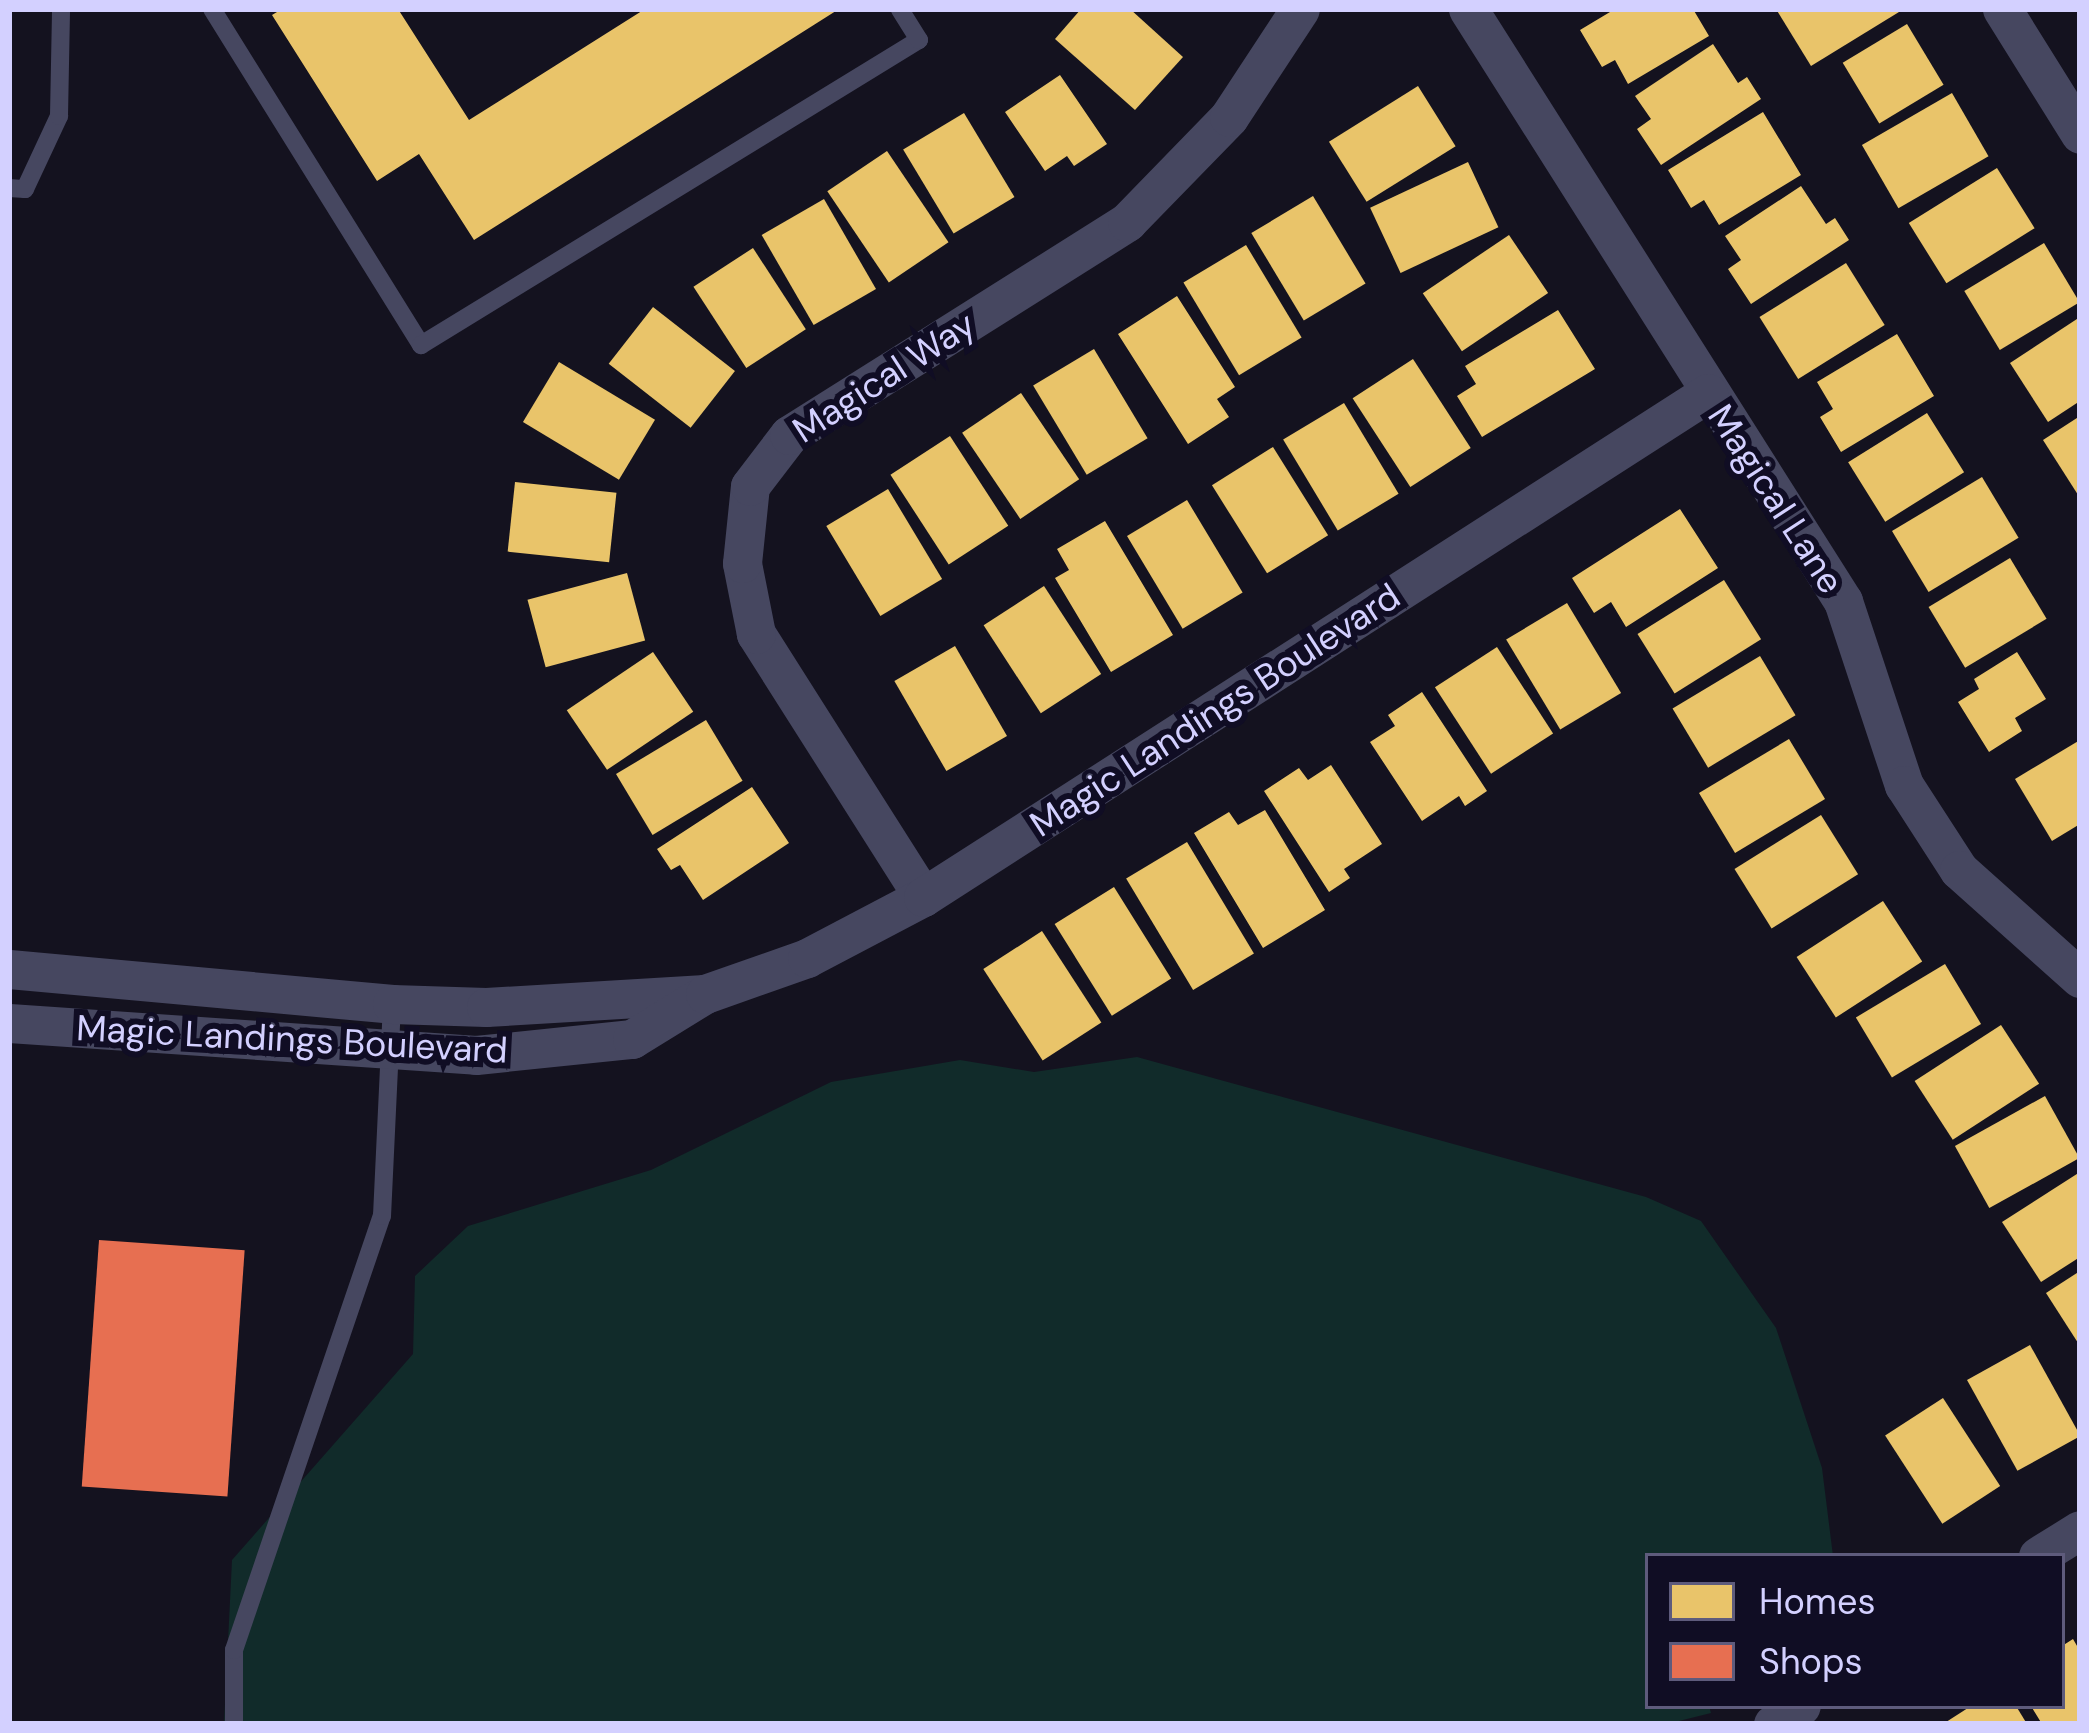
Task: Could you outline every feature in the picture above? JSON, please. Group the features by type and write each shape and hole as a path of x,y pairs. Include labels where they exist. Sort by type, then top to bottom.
{"street":[{"name":"Magical Way","path":"923,897 757,634 742,563 750,486 789,434 1127,222 1229,117 1300,9"},
{"name":"Magical Lane","path":"1468,9 1843,602 1904,785 1959,870 2080,978"},
{"path":"2002,9 2080,134"},
{"name":"Magic Landings Boulevard","path":"9,1023 476,1055 632,1039 705,994 807,958 923,897 1708,393"},
{"name":"Magic Landings Boulevard","path":"9,969 392,1004 705,994"},
{"path":"2043,1553 2080,1529"}],"lane":[{"path":"9,188 26,189 59,116 61,9"},
{"path":"212,9 422,345 919,40 900,9"},
{"path":"234,1724 234,1650 382,1216 392,1004"}],"green space":[{"path":"1137,1057 1646,1197 1701,1221 1776,1328 1822,1468 1833,1553 1645,1553 1645,1709 1710,1709 1711,1713 1667,1724 224,1724 232,1560 413,1354 415,1276 468,1226 651,1170 831,1082 960,1060 1034,1072"}],"building: Homes":[{"path":"282,9 398,9 469,120 645,9 839,9 474,240 419,154 377,181 272,15"},
{"path":"1081,9 1130,9 1183,57 1135,110 1055,39"},
{"path":"1615,9 1693,9 1709,36 1628,84 1615,60 1602,67 1580,30"},
{"path":"1776,9 1897,9 1899,12 1811,66"},
{"path":"1907,24 1944,85 1879,123 1843,63"},
{"path":"1713,44 1738,83 1747,77 1761,99 1661,165 1637,129 1651,119 1635,96"},
{"path":"1060,75 1107,144 1074,166 1067,156 1045,171 1005,112"},
{"path":"1418,86 1456,146 1367,202 1329,142"},
{"path":"1952,93 1988,156 1898,208 1862,145"},
{"path":"1763,112 1801,175 1719,225 1704,200 1691,208 1668,170"},
{"path":"964,113 1014,197 954,234 903,150"},
{"path":"887,151 949,242 889,282 827,191"},
{"path":"1468,162 1498,227 1401,273 1370,208"},
{"path":"1997,168 2035,228 1946,283 1909,223"},
{"path":"1801,186 1826,224 1835,218 1849,240 1751,304 1728,269 1741,260 1725,236"},
{"path":"1313,196 1366,283 1304,321 1251,233"},
{"path":"824,199 876,289 814,325 762,235"},
{"path":"1509,235 1548,293 1462,351 1423,293"},
{"path":"2044,243 2080,302 2000,350 1964,291"},
{"path":"1246,245 1302,338 1239,375 1183,283"},
{"path":"753,248 806,329 746,368 693,287"},
{"path":"1846,263 1885,325 1798,379 1759,317"},
{"path":"1177,296 1235,387 1217,399 1229,417 1188,444 1118,334"},
{"path":"653,307 735,371 691,428 609,364"},
{"path":"1558,310 1595,369 1482,437 1457,396 1476,384 1465,366"},
{"path":"2080,317 2080,401 2048,422 2010,363"},
{"path":"1897,334 1934,396 1841,452 1820,417 1833,409 1817,382"},
{"path":"1094,349 1148,438 1087,475 1033,386"},
{"path":"1413,359 1471,448 1410,487 1353,398"},
{"path":"559,362 655,420 619,480 523,422"},
{"path":"1021,393 1079,479 1020,519 962,433"},
{"path":"1344,403 1399,494 1338,530 1283,440"},
{"path":"1927,413 1964,472 1885,522 1848,462"},
{"path":"2080,416 2080,498 2043,440"},
{"path":"950,436 1008,526 949,564 890,475"},
{"path":"1273,447 1328,535 1267,573 1212,485"},
{"path":"1982,477 2019,538 1929,592 1892,531"},
{"path":"515,482 616,493 609,562 508,552"},
{"path":"888,489 942,579 880,616 826,526"},
{"path":"1187,500 1243,593 1183,629 1127,536"},
{"path":"1680,509 1718,568 1626,627 1611,602 1594,613 1572,578"},
{"path":"1105,521 1173,635 1111,672 1055,578 1069,570 1057,549"},
{"path":"2010,558 2047,619 1965,668 1929,607"},
{"path":"627,573 645,641 546,667 528,600"},
{"path":"1724,580 1761,639 1675,693 1637,634"},
{"path":"1044,586 1101,674 1041,713 984,625"},
{"path":"1567,603 1621,693 1560,730 1506,640"},
{"path":"955,646 1007,736 946,771 894,681"},
{"path":"1497,647 1553,733 1491,774 1435,687"},
{"path":"653,652 693,712 607,770 567,710"},
{"path":"2017,652 2046,699 2015,718 2022,731 1989,752 1958,702 1979,689 1974,679"},
{"path":"1760,656 1796,715 1708,768 1673,709"},
{"path":"1422,692 1487,791 1465,806 1459,796 1422,821 1370,742 1395,726 1388,715"},
{"path":"706,720 743,781 653,835 616,774"},
{"path":"1789,739 1825,799 1735,853 1699,793"},
{"path":"2080,740 2080,824 2052,841 2015,779"},
{"path":"1331,765 1382,844 1344,869 1350,878 1329,892 1264,791 1299,768 1308,780"},
{"path":"752,787 789,843 703,900 680,865 671,870 657,849"},
{"path":"1265,810 1325,910 1263,948 1194,833 1229,812 1238,825"},
{"path":"1821,815 1858,874 1772,928 1734,869"},
{"path":"1187,842 1254,953 1193,990 1126,879"},
{"path":"1114,887 1171,979 1112,1016 1055,924"},
{"path":"1883,901 1922,961 1836,1017 1797,957"},
{"path":"1042,931 1101,1022 1043,1061 983,969"},
{"path":"1945,964 1981,1024 1892,1078 1856,1018"},
{"path":"2001,1025 2039,1084 1953,1140 1915,1081"},
{"path":"2045,1096 2079,1158 1989,1208 1955,1146"},
{"path":"2080,1172 2080,1257 2041,1282 2002,1222"},
{"path":"2080,1271 2080,1346 2046,1293"},
{"path":"2030,1345 2080,1436 2017,1471 1967,1380"},
{"path":"1943,1398 2000,1486 1942,1524 1885,1436"},
{"path":"2073,1639 2080,1651 2080,1724 2042,1724 2033,1709 2065,1709 2065,1644"},
{"path":"1966,1709 2018,1709 2027,1724 1943,1724"}],"building: Shops":[{"path":"99,1240 245,1250 227,1497 82,1486"}]}
